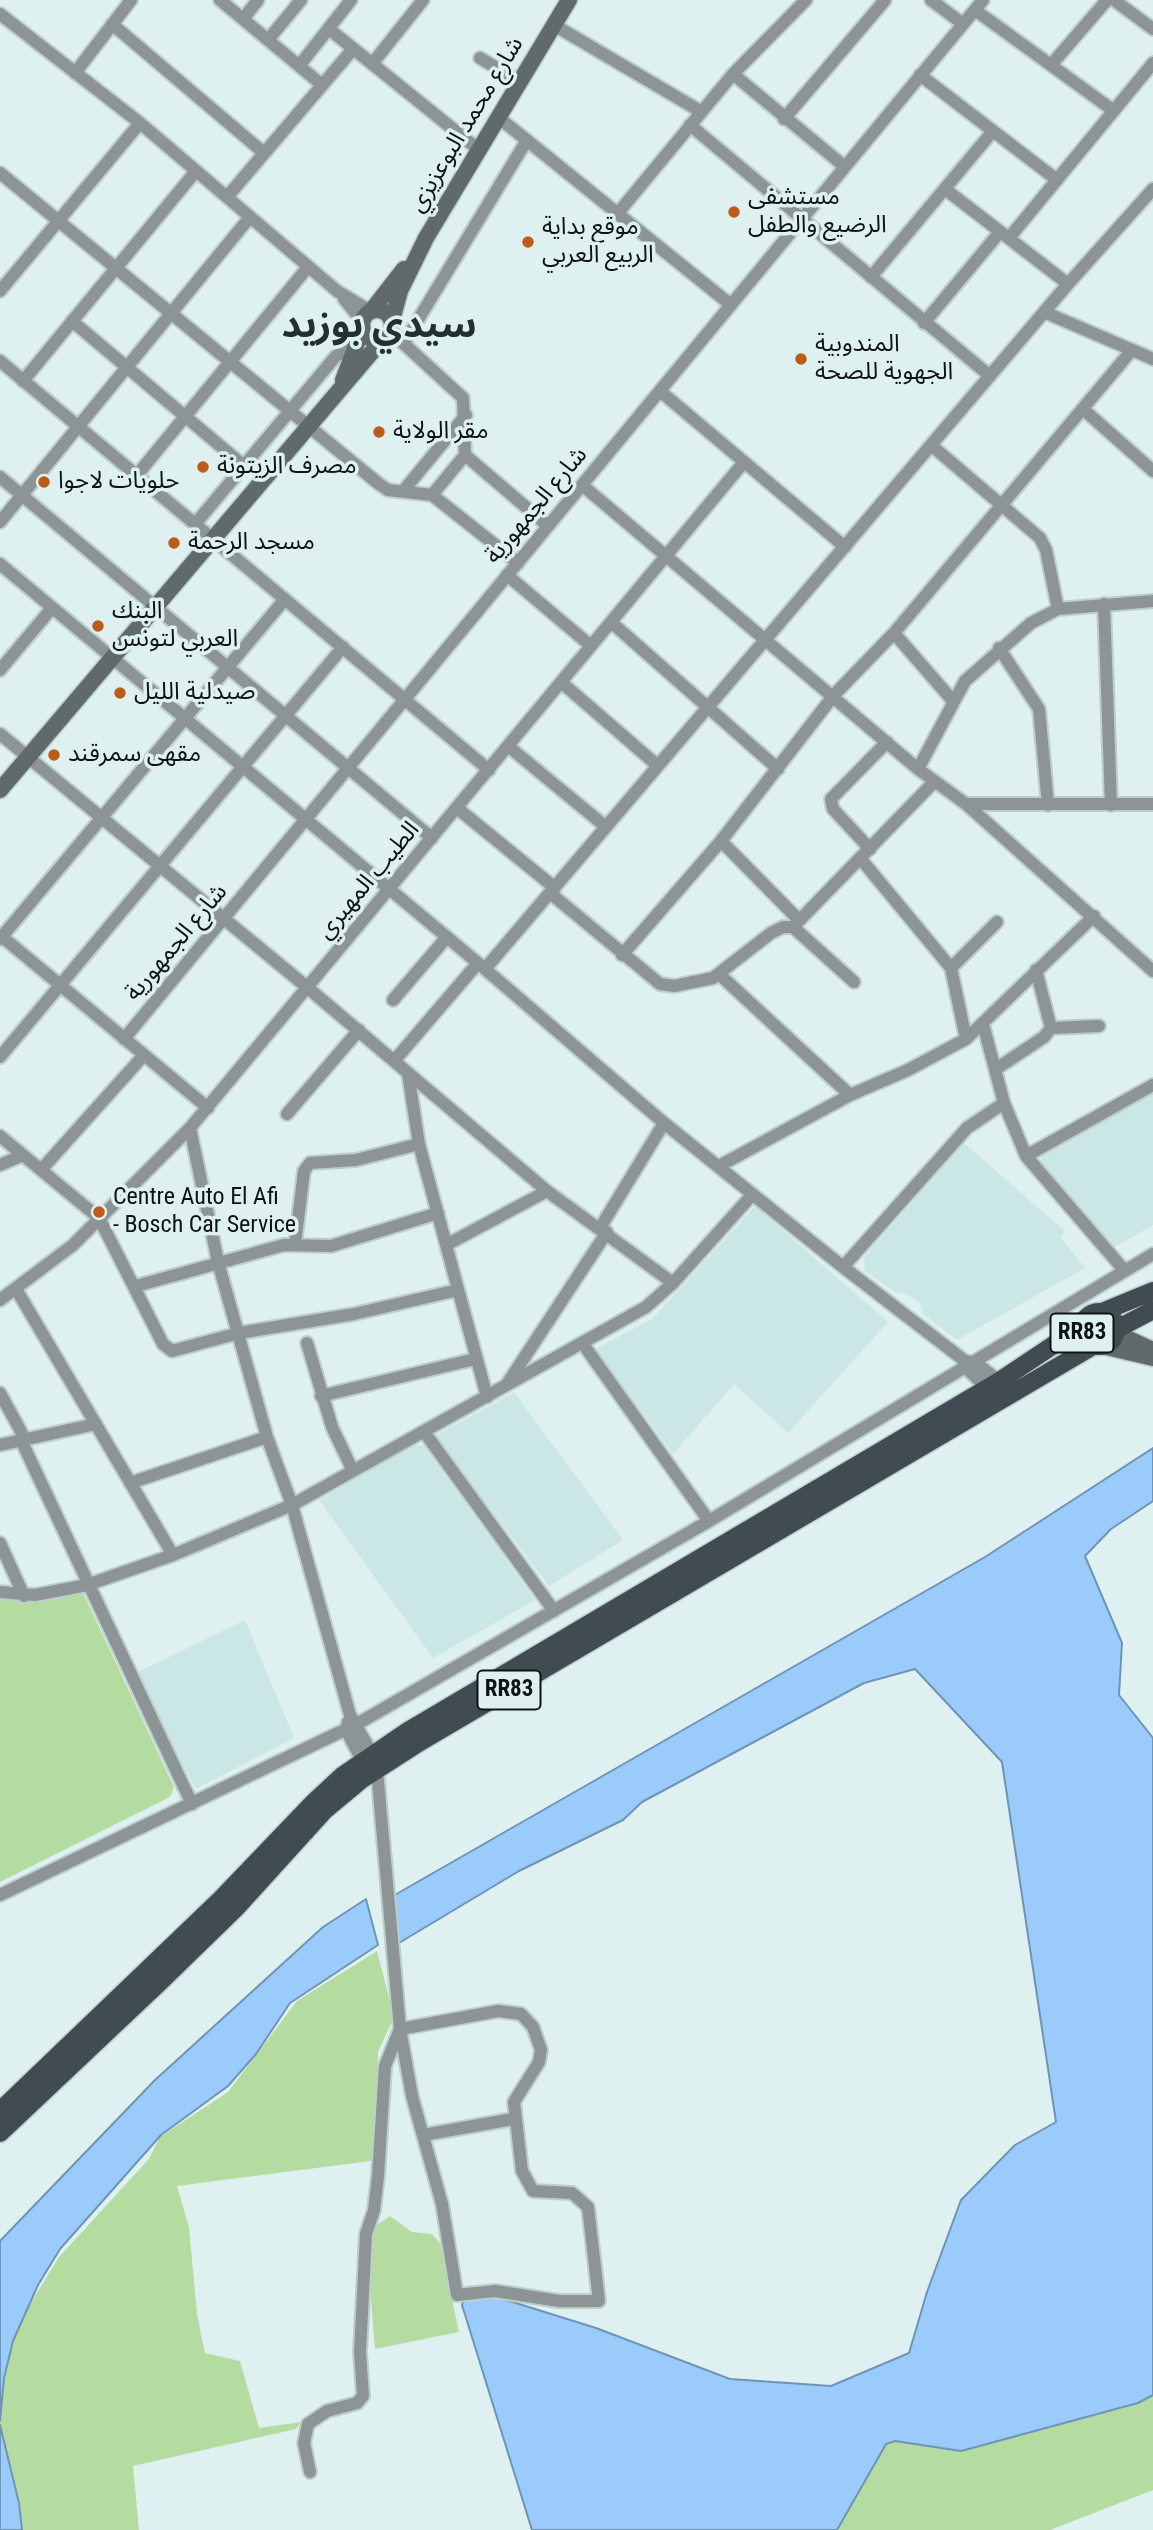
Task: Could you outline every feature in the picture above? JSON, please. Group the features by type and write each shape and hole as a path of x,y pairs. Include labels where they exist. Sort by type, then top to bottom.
{"main road":[{"name":"شارع محمد البوعزيزي","path":"388,331 400,291 426,238 569,0"},
{"name":"شارع محمد البوعزيزي","path":"340,389 366,318 426,238"},
{"path":"384,311 388,331 370,339 366,318 384,311"},
{"path":"0,790 388,331"},
{"name":"RR83","path":"998,1391 1082,1326 1089,1315 1153,1291"},
{"name":"RR83","path":"0,2111 221,1899 314,1802 998,1391 1097,1346 1108,1344 1116,1331 1153,1310"},
{"name":"RR83","path":"1102,1312 1113,1320 1116,1331"},
{"name":"RR83","path":"1082,1326 1084,1338 1097,1346"},
{"path":"1116,1331 1153,1350"},
{"path":"1097,1346 1153,1358"},
{"name":"RR83","path":"0,2133 237,1907 326,1810 372,1768"}],"street":[{"path":"75,73 131,0"},
{"path":"220,0 322,85"},
{"path":"243,19 258,0"},
{"path":"268,40 300,0"},
{"path":"299,66 351,0"},
{"path":"372,64 423,0"},
{"path":"618,213 700,111 806,0"},
{"path":"784,119 885,0"},
{"path":"931,0 963,23"},
{"path":"1051,65 1107,0"},
{"path":"1114,0 1153,29"},
{"path":"979,5 1051,65 1114,111"},
{"name":"شارع الجمهورية","path":"124,1039 979,5"},
{"path":"0,14 140,123 366,318"},
{"path":"113,24 264,153"},
{"path":"554,24 700,111"},
{"path":"329,29 479,150"},
{"path":"226,197 353,49"},
{"path":"480,58 520,82"},
{"path":"924,323 1057,180 1153,63"},
{"path":"733,74 845,167"},
{"path":"920,75 1057,180"},
{"path":"498,117 731,305"},
{"path":"0,291 140,123"},
{"path":"690,125 990,376"},
{"path":"872,277 993,131"},
{"path":"404,343 527,140"},
{"path":"23,380 196,171"},
{"path":"0,173 379,484 388,490 432,495 518,562"},
{"path":"945,189 1068,284"},
{"path":"394,1061 552,890 1068,284 1153,190"},
{"path":"0,522 250,217"},
{"path":"137,475 308,267"},
{"path":"1044,312 1153,359"},
{"path":"72,321 244,466"},
{"path":"388,331 463,398 466,415 465,456 432,495"},
{"path":"196,523 336,356 356,346"},
{"path":"622,955 721,841 834,695 894,633 1132,350"},
{"path":"0,361 489,769"},
{"path":"660,391 845,547"},
{"path":"1083,409 1153,471"},
{"path":"404,491 466,415"},
{"path":"931,445 1031,528 1044,544 1058,609"},
{"path":"465,456 548,526"},
{"name":"الطيب المهيري","path":"0,1300 73,1245 208,1108 744,461"},
{"path":"0,477 432,838"},
{"path":"582,485 834,695 918,769 966,804 1152,967"},
{"path":"0,564 482,966 664,1123 969,1364 998,1391"},
{"path":"507,575 590,646"},
{"path":"208,1108 1,937 103,820 285,599"},
{"path":"918,769 965,681 999,648 1040,617 1058,609 1153,601"},
{"path":"1104,604 1111,805"},
{"path":"0,670 52,608"},
{"path":"611,622 778,769"},
{"path":"894,633 953,701"},
{"path":"0,1057 343,647"},
{"path":"999,648 1039,709 1048,805"},
{"path":"561,682 658,766"},
{"path":"0,734 159,868 359,1030 547,1191 673,1283"},
{"path":"887,742 834,793 831,803 951,968 966,1039"},
{"path":"508,746 606,827"},
{"path":"457,808 622,955 664,986 720,975 771,933 796,924 934,782"},
{"path":"966,804 1153,804"},
{"path":"721,841 796,924 854,982"},
{"path":"719,1166 850,1095 966,1039 1094,916"},
{"path":"951,968 997,922"},
{"path":"393,1000 447,937"},
{"path":"1036,970 1051,1028"},
{"path":"720,975 850,1095"},
{"path":"983,1024 1004,1103 1026,1156 1124,1270"},
{"path":"996,1069 1044,1037 1051,1028 1099,1026"},
{"path":"287,1114 359,1030"},
{"path":"41,1170 144,1055"},
{"path":"408,1073 419,1144 449,1244 486,1397"},
{"path":"1026,1156 1153,1085"},
{"path":"843,1267 967,1128 1004,1103"},
{"path":"506,1386 603,1230 664,1123"},
{"path":"190,1128 218,1262 267,1437 292,1505 351,1723 372,1768 385,1847 390,1937 400,2029 412,2096 442,2204 457,2295 495,2291 559,2301 599,2301 588,2207 572,2193 537,2192 528,2187 522,2171 513,2119 515,2097 539,2063 541,2050 533,2027 521,2014 498,2011 400,2029"},
{"path":"0,1136 99,1218 136,1286 163,1344 170,1350 239,1333 354,1314 458,1290"},
{"path":"295,1244 304,1171 310,1163 356,1160 419,1144"},
{"path":"0,1165 23,1155"},
{"path":"449,1244 547,1191"},
{"path":"0,1592 24,1596 88,1585 173,1555 292,1505 646,1307 673,1283 752,1195"},
{"path":"136,1286 218,1262 295,1244 331,1245 439,1213"},
{"path":"0,1895 192,1804 351,1723 554,1611 1153,1254"},
{"path":"16,1289 173,1555"},
{"path":"307,1343 335,1436 353,1471"},
{"path":"583,1344 709,1521"},
{"path":"321,1396 475,1359"},
{"path":"0,1393 192,1804"},
{"path":"0,1445 96,1424"},
{"path":"425,1433 554,1611"},
{"path":"130,1483 267,1437"},
{"path":"0,1543 24,1596"},
{"path":"310,2472 304,2444 308,2424 327,2411 356,2403 363,2396 360,2352 366,2234 378,2176 385,2066 400,2029"},
{"path":"423,2134 513,2119"}],"shaded area":[{"path":"1153,1091 1153,1225 1113,1248 1041,1161 1041,1154"},
{"path":"964,1143 1065,1231 1061,1237 1085,1268 957,1340 923,1314 920,1303 906,1294 895,1292 865,1271 864,1257"},
{"path":"755,1206 888,1322 788,1433 734,1384 673,1454 595,1349 652,1319"},
{"path":"514,1392 623,1540 549,1586 435,1436"},
{"path":"414,1445 423,1445 535,1600 433,1658 319,1500"},
{"path":"245,1620 294,1738 196,1789 134,1674"}],"green space":[{"path":"83,1593 174,1787 170,1797 0,1882 0,1596 37,1601"},
{"path":"377,1951 394,2017 378,2052 378,2160 177,2186 189,2227 197,2314 205,2353 240,2361 259,2428 301,2422 296,2429 133,2466 139,2530 22,2530 19,2503 0,2425 4,2378 13,2341 27,2309 59,2257 149,2159 160,2137 228,2092 297,2001"},
{"path":"390,2216 412,2232 432,2234 440,2243 459,2332 375,2349 368,2262 369,2230"},
{"path":"1153,2395 1153,2490 1050,2530 837,2530 886,2445 895,2441 962,2451 1138,2403"}],"water":[{"path":"1153,1448 1153,1501 1111,1529 1085,1556 1122,1643 1119,1695 1153,1738 1153,2395 1138,2403 961,2451 895,2441 886,2444 837,2530 532,2530 462,2305 464,2298 500,2298 596,2328 730,2379 831,2386 909,2353 927,2292 961,2200 1015,2145 1056,2122 1002,1762 915,1669 864,1683 642,1802 623,1820 519,1871 399,1943 393,1896 985,1557"},
{"path":"366,1899 378,1945 290,2003 256,2054 228,2086 161,2135 60,2249 38,2285 13,2341 4,2378 0,2421 0,2241 155,2080 323,1927"},
{"path":"0,2425 19,2503 22,2530 0,2530"}],"place":[{"name":"مستشفى الرضيع والطفل","path":"734,212"},
{"name":"موقع بداية الربيع العربي","path":"528,242"},
{"name":"المندوبية الجهوية للصحة","path":"801,359"},
{"name":"مقر الولاية","path":"379,432"},
{"name":"مصرف الزيتونة","path":"203,467"},
{"name":"حلويات لاجوا","path":"44,482"},
{"name":"مسجد الرحمة","path":"174,543"},
{"name":"البنك العربي لتونس","path":"98,626"},
{"name":"صيدلية الليل","path":"120,693"},
{"name":"مقهى سمرقند","path":"54,755"},
{"name":"Centre Auto El Afi - Bosch Car Service","path":"99,1212"}],"district":[{"name":"سيدي بوزيد","path":"379,327"}]}
